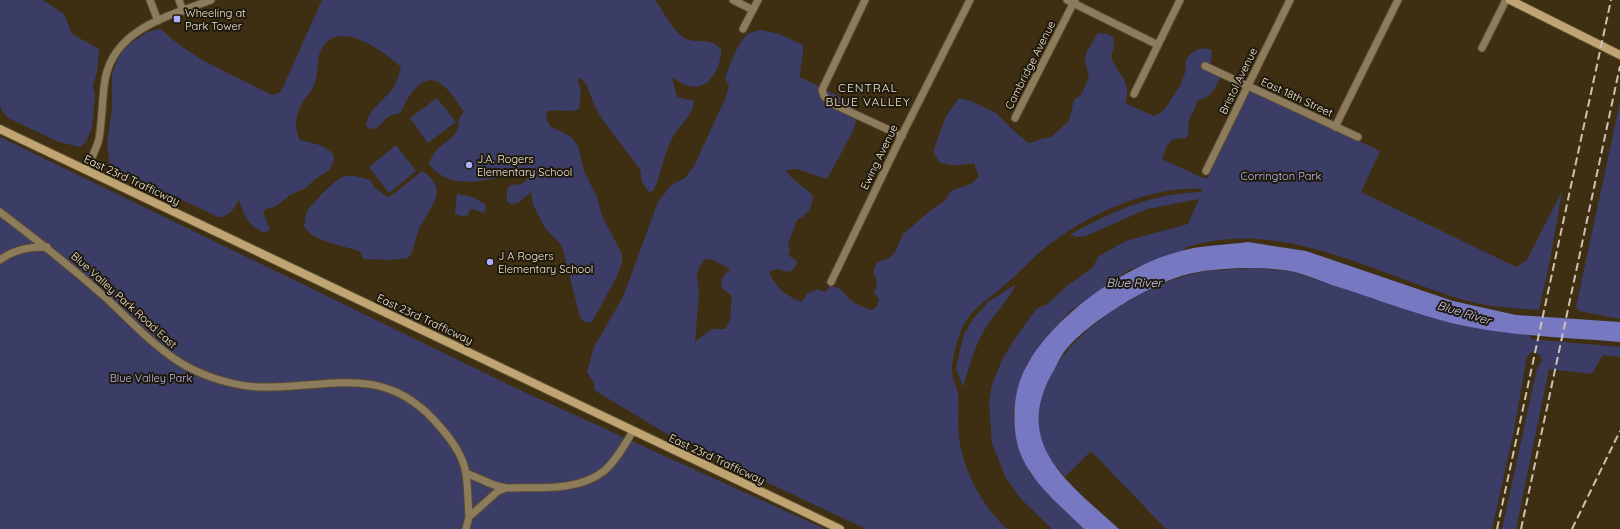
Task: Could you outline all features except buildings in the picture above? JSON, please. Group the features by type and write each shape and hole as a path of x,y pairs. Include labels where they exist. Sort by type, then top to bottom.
{"main road":[{"path":"1510,0 1620,55"},
{"name":"East 23rd Trafficway","path":"0,129 840,529"}],"street":[{"path":"150,0 158,20"},
{"path":"179,0 183,11"},
{"path":"86,170 99,140 104,86 113,56 128,37 140,29 158,20 211,0"},
{"path":"733,0 753,10"},
{"path":"743,29 758,0"},
{"path":"865,0 822,90 824,96 831,103 902,136"},
{"name":"Ewing Avenue","path":"831,282 970,0"},
{"path":"1134,94 1180,0"},
{"name":"Bristol Avenue","path":"1206,171 1290,0"},
{"path":"1335,127 1398,0"},
{"path":"1482,48 1506,0"},
{"path":"1072,1 1158,45"},
{"name":"Cambridge Avenue","path":"1015,118 1072,1"},
{"name":"East 18th Street","path":"1204,66 1358,137"},
{"name":"Blue Valley Park Road East","path":"0,212 47,247 168,355 188,367 210,376 240,384 261,387 357,382 383,386 406,397 422,408 444,431 458,452 466,473 469,516 466,529"},
{"path":"0,260 16,250 47,247"},
{"path":"466,473 494,485 506,488 570,486 590,480 605,471 633,431"},
{"path":"469,516 498,491 506,488"}],"green space":[{"path":"0,0 43,0 64,14 72,34 99,49 97,72 93,86 95,96 92,127 86,142 80,147 59,142 8,118 2,111 0,105"},
{"path":"322,0 655,0 674,29 684,38 694,41 706,41 713,43 721,49 717,69 709,81 703,85 696,87 689,86 672,78 677,97 694,101 689,115 670,142 659,178 653,191 649,192 642,182 640,169 605,123 595,107 587,86 581,77 578,80 581,91 579,109 571,111 547,111 546,118 550,126 571,137 578,146 584,171 597,197 602,216 622,254 622,263 616,278 592,322 584,322 580,317 562,246 545,228 533,205 531,192 518,203 511,204 507,201 507,189 511,185 522,184 527,180 527,174 516,174 485,180 464,182 445,177 429,164 435,152 456,132 460,117 464,112 445,87 430,80 423,82 412,92 400,113 390,116 379,126 374,128 371,129 366,126 370,114 395,85 401,67 383,53 361,40 338,36 329,41 319,54 316,80 299,110 296,125 300,140 325,147 333,154 334,161 329,170 314,180 306,188 290,195 275,207 266,209 263,213 270,229 266,233 256,228 248,221 239,200 228,214 218,217 170,194 143,184 110,165 107,143 112,109 112,75 117,60 126,47 147,32 161,29 173,40 199,58 272,95 279,93 284,85"},
{"name":"Corrington Park","path":"762,30 779,34 803,45 800,77 854,104 857,116 854,129 827,179 797,169 786,170 795,181 813,196 809,211 797,220 788,244 790,250 788,255 797,261 796,266 790,272 777,269 769,272 775,283 782,291 802,302 807,294 817,289 825,292 830,286 839,288 850,299 861,306 872,310 877,306 879,300 874,292 877,282 873,272 877,262 887,259 894,254 903,234 931,210 945,201 951,191 971,184 979,177 974,163 956,165 944,164 939,162 933,152 946,116 959,98 971,101 996,113 1028,143 1044,138 1050,138 1069,121 1074,100 1081,95 1089,78 1085,60 1086,53 1098,33 1108,34 1113,37 1114,46 1111,56 1126,83 1127,95 1125,103 1154,116 1162,112 1181,84 1186,70 1185,61 1188,57 1200,49 1212,50 1211,64 1220,78 1209,95 1197,101 1188,123 1189,132 1186,138 1173,139 1166,147 1162,159 1201,177 1207,179 1246,95 1250,91 1254,91 1380,151 1361,192 1516,267 1527,260 1562,191 1550,260 1539,310 1500,307 1470,302 1319,250 1290,243 1260,239 1230,239 1197,244 1129,270 1069,312 1041,344 1026,365 1013,413 1016,430 1030,473 1084,529 1052,529 1021,499 1006,478 992,444 989,402 992,385 1002,360 1016,337 1037,308 1046,305 1067,286 1092,268 1099,256 1126,241 1188,224 1199,199 1147,209 1086,236 1076,237 1071,234 1118,211 1134,205 1166,196 1201,192 1203,189 1183,189 1141,197 1099,214 1079,224 1061,236 1040,252 1012,279 978,306 968,317 962,328 952,366 952,374 958,394 958,432 961,450 969,475 975,487 990,510 1007,529 866,529 677,440 594,390 594,383 587,372 594,347 623,297 658,202 671,185 685,178 694,166 726,97 729,85 725,78 738,47 751,32","holes":["711,259 730,269 722,278 721,287 732,296 730,320 725,329 711,329 695,342 699,292 697,278 698,270 704,260"]},
{"path":"437,98 456,122 428,143 410,118"},
{"path":"1620,102 1620,319 1579,311 1576,307"},
{"name":"Blue Valley Park","path":"0,137 520,390 825,529 0,529"},
{"path":"396,145 416,171 389,193 369,167"},
{"path":"422,171 436,186 437,194 431,209 421,224 413,249 408,258 390,260 364,259 359,251 337,245 314,236 304,226 306,214 312,205 330,186 345,176 370,180 375,188 387,197 394,194"},
{"path":"457,194 473,197 486,205 484,213 472,209 469,211 467,217 455,214"},
{"path":"1252,268 1290,271 1441,320 1495,331 1530,334 1531,339 1620,347 1620,357 1603,355 1592,374 1549,369 1516,529 1502,529 1537,368 1542,360 1539,354 1532,352 1527,357 1513,435 1492,529 1166,529 1091,451 1065,477 1049,458 1041,443 1038,416 1043,391 1055,367 1072,345 1094,325 1118,308 1143,293 1168,282 1199,272"},
{"path":"1016,284 981,336 963,387 956,368 964,334 973,319 988,302"}],"water":[{"name":"Blue River","path":"1248,242 1306,251 1453,301 1516,315 1620,322 1620,342 1507,333 1462,325 1413,312 1306,275 1279,269 1255,268 1216,270 1193,273 1178,277 1160,284 1123,304 1075,340 1061,356 1042,396 1039,420 1042,441 1051,460 1065,478 1119,529 1084,529 1038,483 1024,462 1019,450 1016,440 1014,418 1016,395 1022,374 1027,365 1039,346 1055,327 1074,310 1095,293 1140,266 1193,248"}],"railway":[{"path":"1497,529 1611,0"},
{"path":"1521,529 1620,66"},
{"path":"1572,529 1620,431"}],"place":[{"name":"Wheeling at Park Tower","path":"177,19"},
{"name":"J.A. Rogers Elementary School","path":"469,165"},
{"name":"J A Rogers Elementary School","path":"490,262"}],"district":[{"name":"CENTRAL BLUE VALLEY","path":"868,95"}]}
